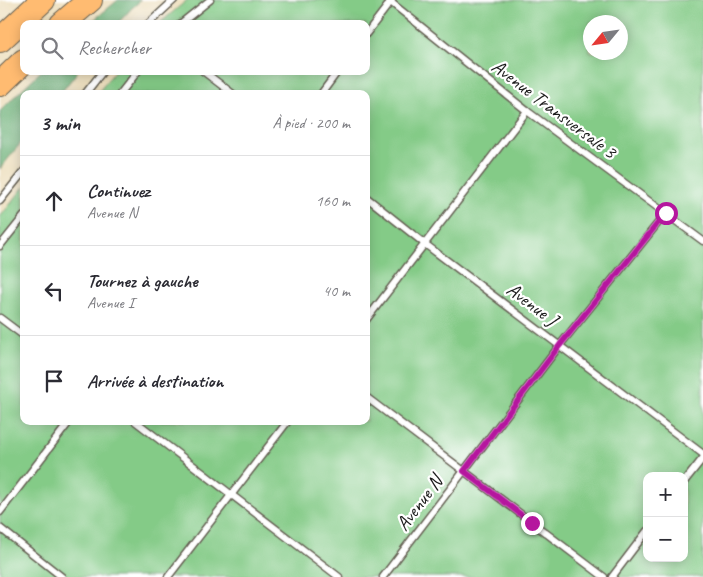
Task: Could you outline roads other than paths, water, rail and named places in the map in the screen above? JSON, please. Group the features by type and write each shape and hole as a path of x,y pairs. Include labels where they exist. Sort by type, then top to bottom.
{"highway":[{"path":"22,20 43,0"},
{"path":"67,20 90,0"},
{"path":"0,40 20,21"},
{"path":"0,84 20,65"}],"lane":[{"path":"152,20 174,0"},
{"path":"185,20 210,0"},
{"path":"370,28 390,1"},
{"name":"Avenue Transversale 3","path":"390,1 527,111 703,241"},
{"path":"88,90 100,75"},
{"path":"123,90 135,75"},
{"path":"208,75 228,90"},
{"path":"323,90 335,75"},
{"path":"370,315 527,111"},
{"path":"0,201 20,176"},
{"name":"Avenue J","path":"370,200 425,244 703,454"},
{"name":"Avenue N","path":"383,577 560,345 666,213"},
{"path":"0,246 20,221"},
{"path":"0,318 20,333"},
{"path":"370,400 604,577"},
{"path":"0,512 67,425"},
{"path":"140,425 339,577"},
{"path":"168,577 285,425"},
{"path":"688,477 703,458"},
{"path":"0,528 62,577"},
{"path":"612,577 643,536"}]}
